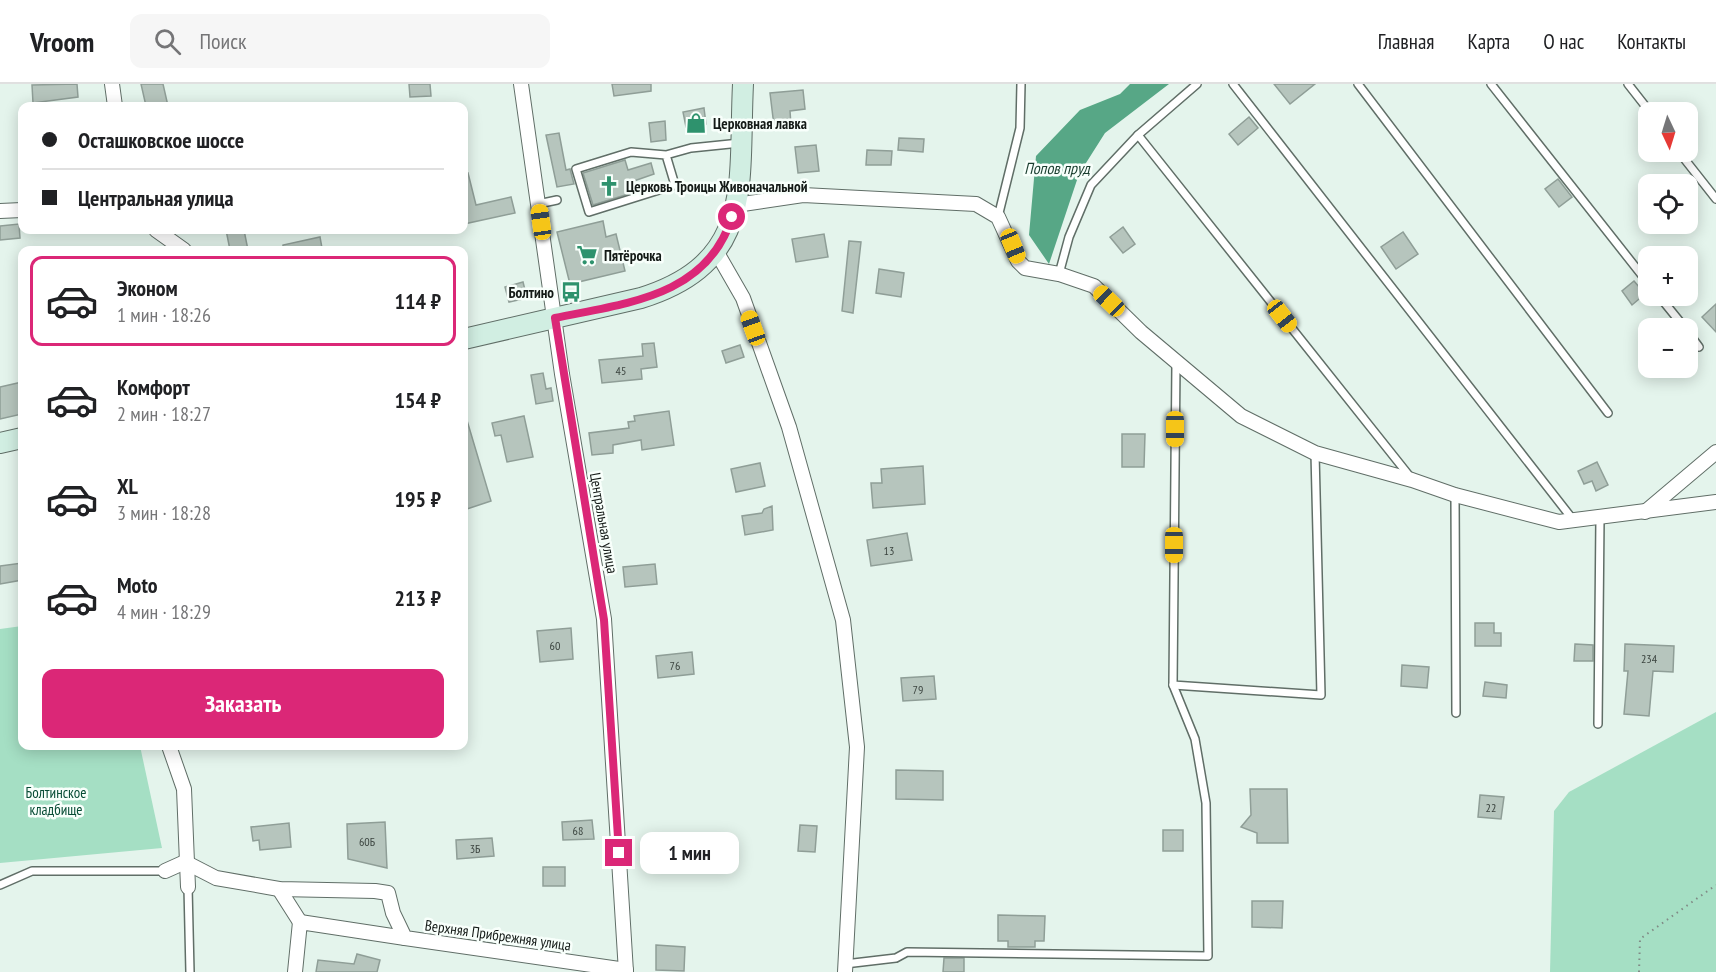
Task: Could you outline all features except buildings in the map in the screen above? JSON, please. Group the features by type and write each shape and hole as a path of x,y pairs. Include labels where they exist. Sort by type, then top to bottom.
{"main road":[{"path":"468,338 668,290 702,269 729,229 736,205 743,84"},
{"path":"0,442 18,439"}],"street":[{"path":"112,84 114,102"},
{"name":"Центральная улица","path":"521,84 555,318 604,620 626,971"},
{"path":"736,205 814,195 976,204 998,217 1018,261 1025,268 1059,274 1094,286 1141,332 1241,416 1315,453 1412,480 1455,495 1559,522 1716,502"},
{"path":"0,211 18,210"},
{"path":"162,234 178,246"},
{"path":"716,250 743,298 789,427 843,620 856,747 845,968"},
{"path":"1645,512 1716,452"},
{"path":"170,750 184,789 185,862 188,887"},
{"path":"165,871 185,862"},
{"name":"Верхняя Прибрежняя улица","path":"185,862 216,878 279,889 375,891 388,894 393,913 405,938 626,971"},
{"path":"279,889 300,921 296,972"},
{"path":"300,921 405,938"}],"lane":[{"path":"998,217 1020,128 1021,84"},
{"path":"1059,274 1069,237 1091,185 1138,135 1197,84"},
{"path":"1233,84 1574,521"},
{"path":"1358,84 1608,413"},
{"path":"1491,84 1638,270"},
{"path":"1628,84 1642,102"},
{"path":"1138,135 1412,480"},
{"path":"666,156 675,185 589,212 576,169 631,152 666,156 691,148 741,143"},
{"path":"1688,162 1716,199"},
{"path":"538,204 557,200"},
{"path":"1667,306 1677,318"},
{"path":"845,968 896,958 907,952 1208,956 1206,803 1195,739 1173,685 1176,360"},
{"path":"1173,685 1321,695 1315,453"},
{"path":"1455,495 1456,713"},
{"path":"1598,724 1599,518"},
{"path":"0,885 32,871 165,871"},
{"path":"188,887 190,972"}],"path":[{"path":"1639,972 1640,939 1716,885"}],"green space":[{"name":"Болтинское кладбище","path":"18,627 18,750 141,750 162,848 0,863 0,629"},
{"path":"1716,712 1716,972 1550,972 1554,811 1569,792"}],"water":[{"name":"Попов пруд","path":"1130,84 1169,84 1105,133 1079,174 1049,264 1029,235 1036,156 1080,110 1120,94"}],"place":[{"name":"Церковная лавка","path":"696,123"},
{"name":"Церковь Троицы Живоначальной","path":"609,186"},
{"name":"Пятёрочка","path":"587,255"},
{"name":"Болтино","path":"571,292"}],"route":[{"path":"619,853 604,620 562,374 555,318 641,298 668,290 685,281 702,269 716,250 729,229 732,217"}]}
